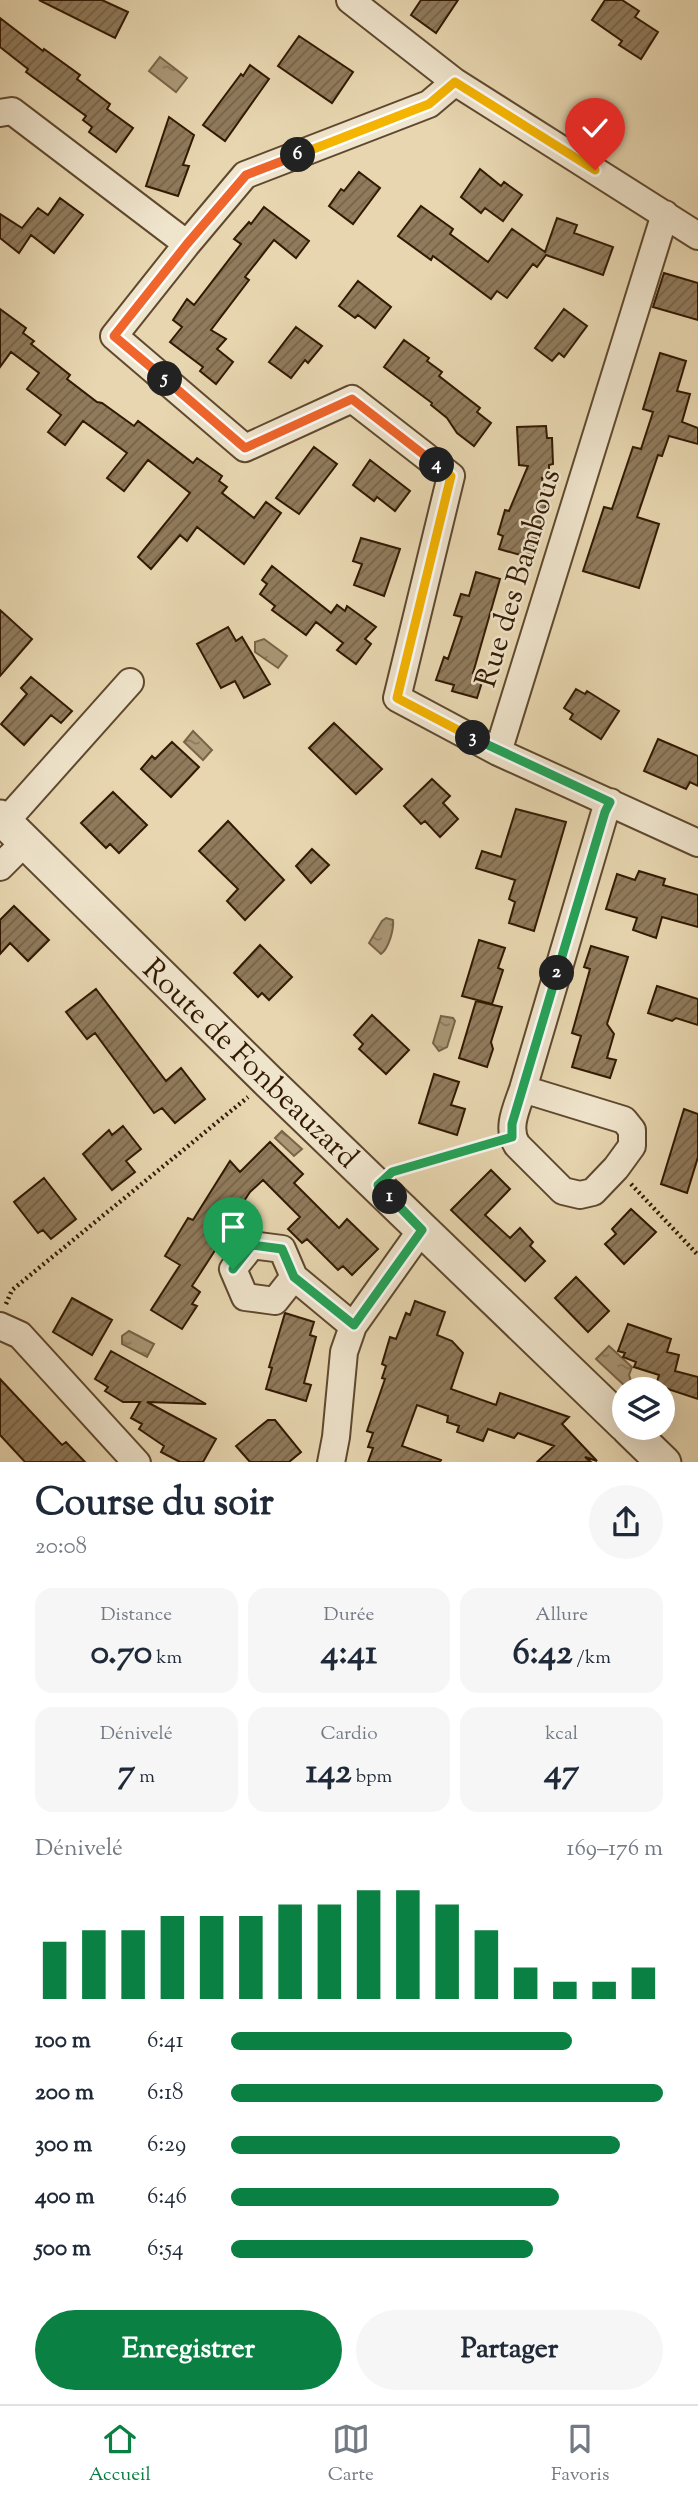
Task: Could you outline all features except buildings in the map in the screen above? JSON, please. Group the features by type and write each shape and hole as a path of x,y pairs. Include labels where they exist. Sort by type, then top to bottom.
{"street":[{"path":"350,0 455,82 698,236"},
{"path":"455,82 429,104 246,175 114,336 245,448 352,399 451,476 397,698 498,751 698,843"},
{"path":"0,113 12,111 187,244"},
{"name":"Rue des Bambous","path":"498,751 665,214"},
{"path":"0,867 10,827 130,682"},
{"path":"523,1089 624,1120 632,1130 632,1146 593,1192 580,1195 562,1191 517,1145 512,1137 512,1124 610,802"},
{"name":"Route de Fonbeauzard","path":"10,827 268,1082 612,1412"},
{"path":"331,1462 344,1352 354,1325 422,1230"},
{"path":"294,1277 354,1325"},
{"path":"2,1318 137,1462"},
{"name":"Route de Fonbeauzard","path":"641,1440 664,1462"}],"path":[{"path":"2,1318 12,1290 268,1082"},
{"path":"378,1185 392,1172 512,1137"},
{"path":"616,1168 698,1255"}],"water":[{"path":"160,57 187,78 176,92 149,71"},
{"path":"264,639 287,656 278,668 255,652 255,642"},
{"path":"193,731 212,750 203,760 184,742"},
{"path":"386,918 393,920 393,928 389,943 381,954 369,943"},
{"path":"441,1016 453,1018 455,1021 447,1047 439,1051 433,1043"},
{"path":"282,1131 302,1149 294,1156 275,1138"},
{"path":"129,1331 154,1344 147,1357 122,1344 122,1336"},
{"path":"609,1346 632,1367 630,1377 615,1377 596,1359"}],"route":[{"path":"233,1269 252,1245 282,1249 294,1277 354,1325 422,1230 378,1185 392,1172 512,1137 512,1124 610,802 498,751 397,698 451,476 352,399 245,448 114,336 246,175 429,104 455,82 595,170"}]}
